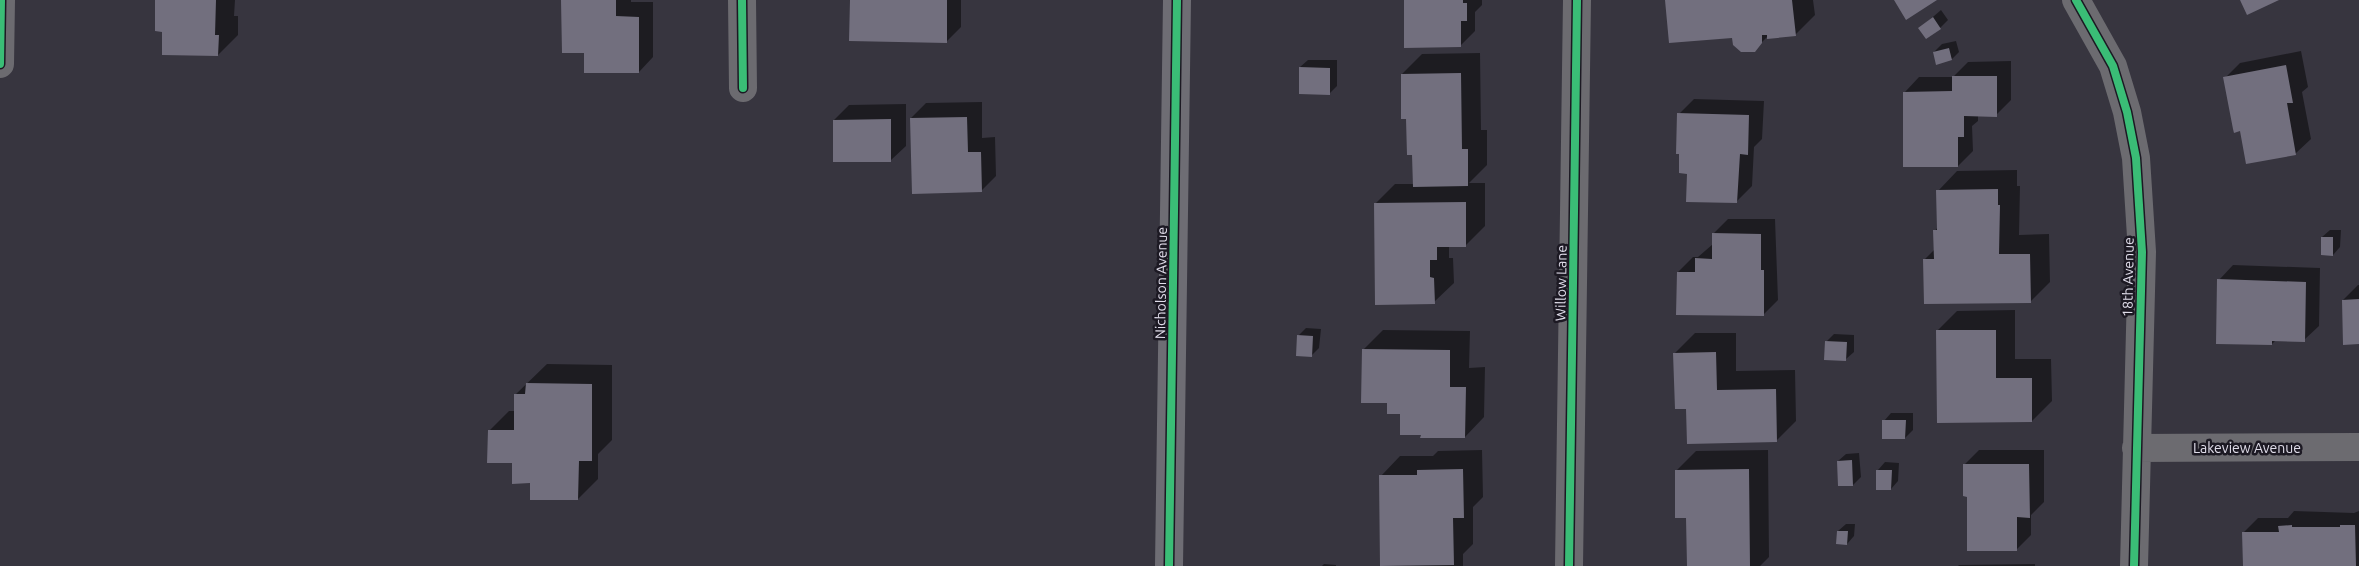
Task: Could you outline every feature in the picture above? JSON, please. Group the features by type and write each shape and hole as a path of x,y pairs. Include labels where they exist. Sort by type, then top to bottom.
{"street":[{"path":"0,64 1,0"},
{"path":"742,0 743,88"},
{"name":"Nicholson Avenue","path":"1169,566 1177,0"},
{"name":"Willow Lane","path":"1569,566 1577,0"},
{"name":"18th Avenue","path":"2076,0 2113,66 2127,112 2136,158 2142,252 2134,566"},
{"name":"Lakeview Avenue","path":"2136,448 2359,447"}],"building":[{"path":"155,0 216,0 215,35 219,35 218,56 162,55 162,32 155,31"},
{"path":"561,0 616,0 616,16 639,17 639,73 584,73 584,53 562,53"},
{"path":"850,0 947,0 947,43 849,41"},
{"path":"1404,0 1463,0 1463,3 1467,3 1467,21 1461,21 1461,47 1404,48"},
{"path":"1665,0 1792,0 1796,36 1767,39 1767,35 1762,35 1762,43 1755,52 1741,52 1733,45 1732,38 1669,43"},
{"path":"1894,0 1937,0 1906,20"},
{"path":"2240,0 2279,0 2247,15"},
{"path":"1933,17 1941,29 1926,39 1918,28"},
{"path":"1949,48 1952,60 1936,65 1933,52"},
{"path":"2286,65 2293,103 2287,103 2296,155 2246,164 2240,131 2234,133 2223,77"},
{"path":"1299,67 1330,68 1330,95 1299,94"},
{"path":"1461,73 1462,149 1468,149 1468,186 1413,187 1412,155 1407,155 1406,119 1401,119 1401,74"},
{"path":"1952,76 1997,76 1997,117 1964,116 1964,137 1958,137 1958,167 1903,167 1903,92 1952,91"},
{"path":"1677,113 1749,115 1748,155 1740,154 1737,203 1686,202 1687,174 1679,173 1679,154 1676,154"},
{"path":"967,117 968,152 981,152 982,192 912,194 910,118"},
{"path":"891,119 891,162 833,162 833,120"},
{"path":"1998,189 1998,205 2000,205 1999,254 2030,254 2031,303 1924,304 1923,259 1934,259 1933,230 1937,230 1936,190"},
{"path":"1466,202 1466,247 1437,247 1437,260 1430,260 1430,277 1434,278 1435,304 1375,305 1374,203"},
{"path":"1712,233 1761,234 1761,270 1764,270 1764,316 1676,315 1677,272 1695,272 1695,258 1712,259"},
{"path":"2321,237 2333,237 2333,256 2321,255"},
{"path":"2217,279 2306,282 2305,342 2272,341 2272,345 2216,344"},
{"path":"2359,299 2359,344 2343,345 2342,300"},
{"path":"1936,330 1996,330 1996,378 2032,378 2032,422 1937,423"},
{"path":"1297,335 1313,336 1312,357 1296,356"},
{"path":"1825,341 1847,342 1846,361 1824,360"},
{"path":"1362,349 1450,350 1450,387 1466,387 1465,438 1420,438 1421,435 1400,435 1400,414 1387,414 1387,403 1361,403"},
{"path":"1716,352 1717,390 1776,389 1777,442 1687,444 1686,409 1675,409 1673,353"},
{"path":"526,383 592,384 592,461 579,461 578,500 530,500 530,483 512,484 512,463 487,463 488,430 514,430 514,394 525,394"},
{"path":"1882,420 1906,420 1905,439 1882,439"},
{"path":"1852,460 1853,486 1838,486 1837,461"},
{"path":"1963,464 2029,464 2030,518 2017,517 2017,551 1967,551 1967,497 1963,496"},
{"path":"1463,469 1464,518 1453,518 1454,565 1380,566 1379,475 1417,475 1417,470"},
{"path":"1749,469 1750,566 1687,566 1686,518 1675,518 1675,470"},
{"path":"1876,470 1892,470 1891,490 1876,490"},
{"path":"2292,525 2292,527 2340,527 2340,525 2355,525 2356,566 2243,566 2242,532 2279,532 2278,526"},
{"path":"1837,531 1848,531 1847,545 1836,544"}],"cycle path":[{"path":"0,64 1,0"},
{"path":"742,0 743,88"},
{"path":"1169,566 1177,0"},
{"path":"1569,566 1577,0"},
{"path":"2076,0 2113,66 2127,112 2136,158 2142,252 2134,566"}]}
